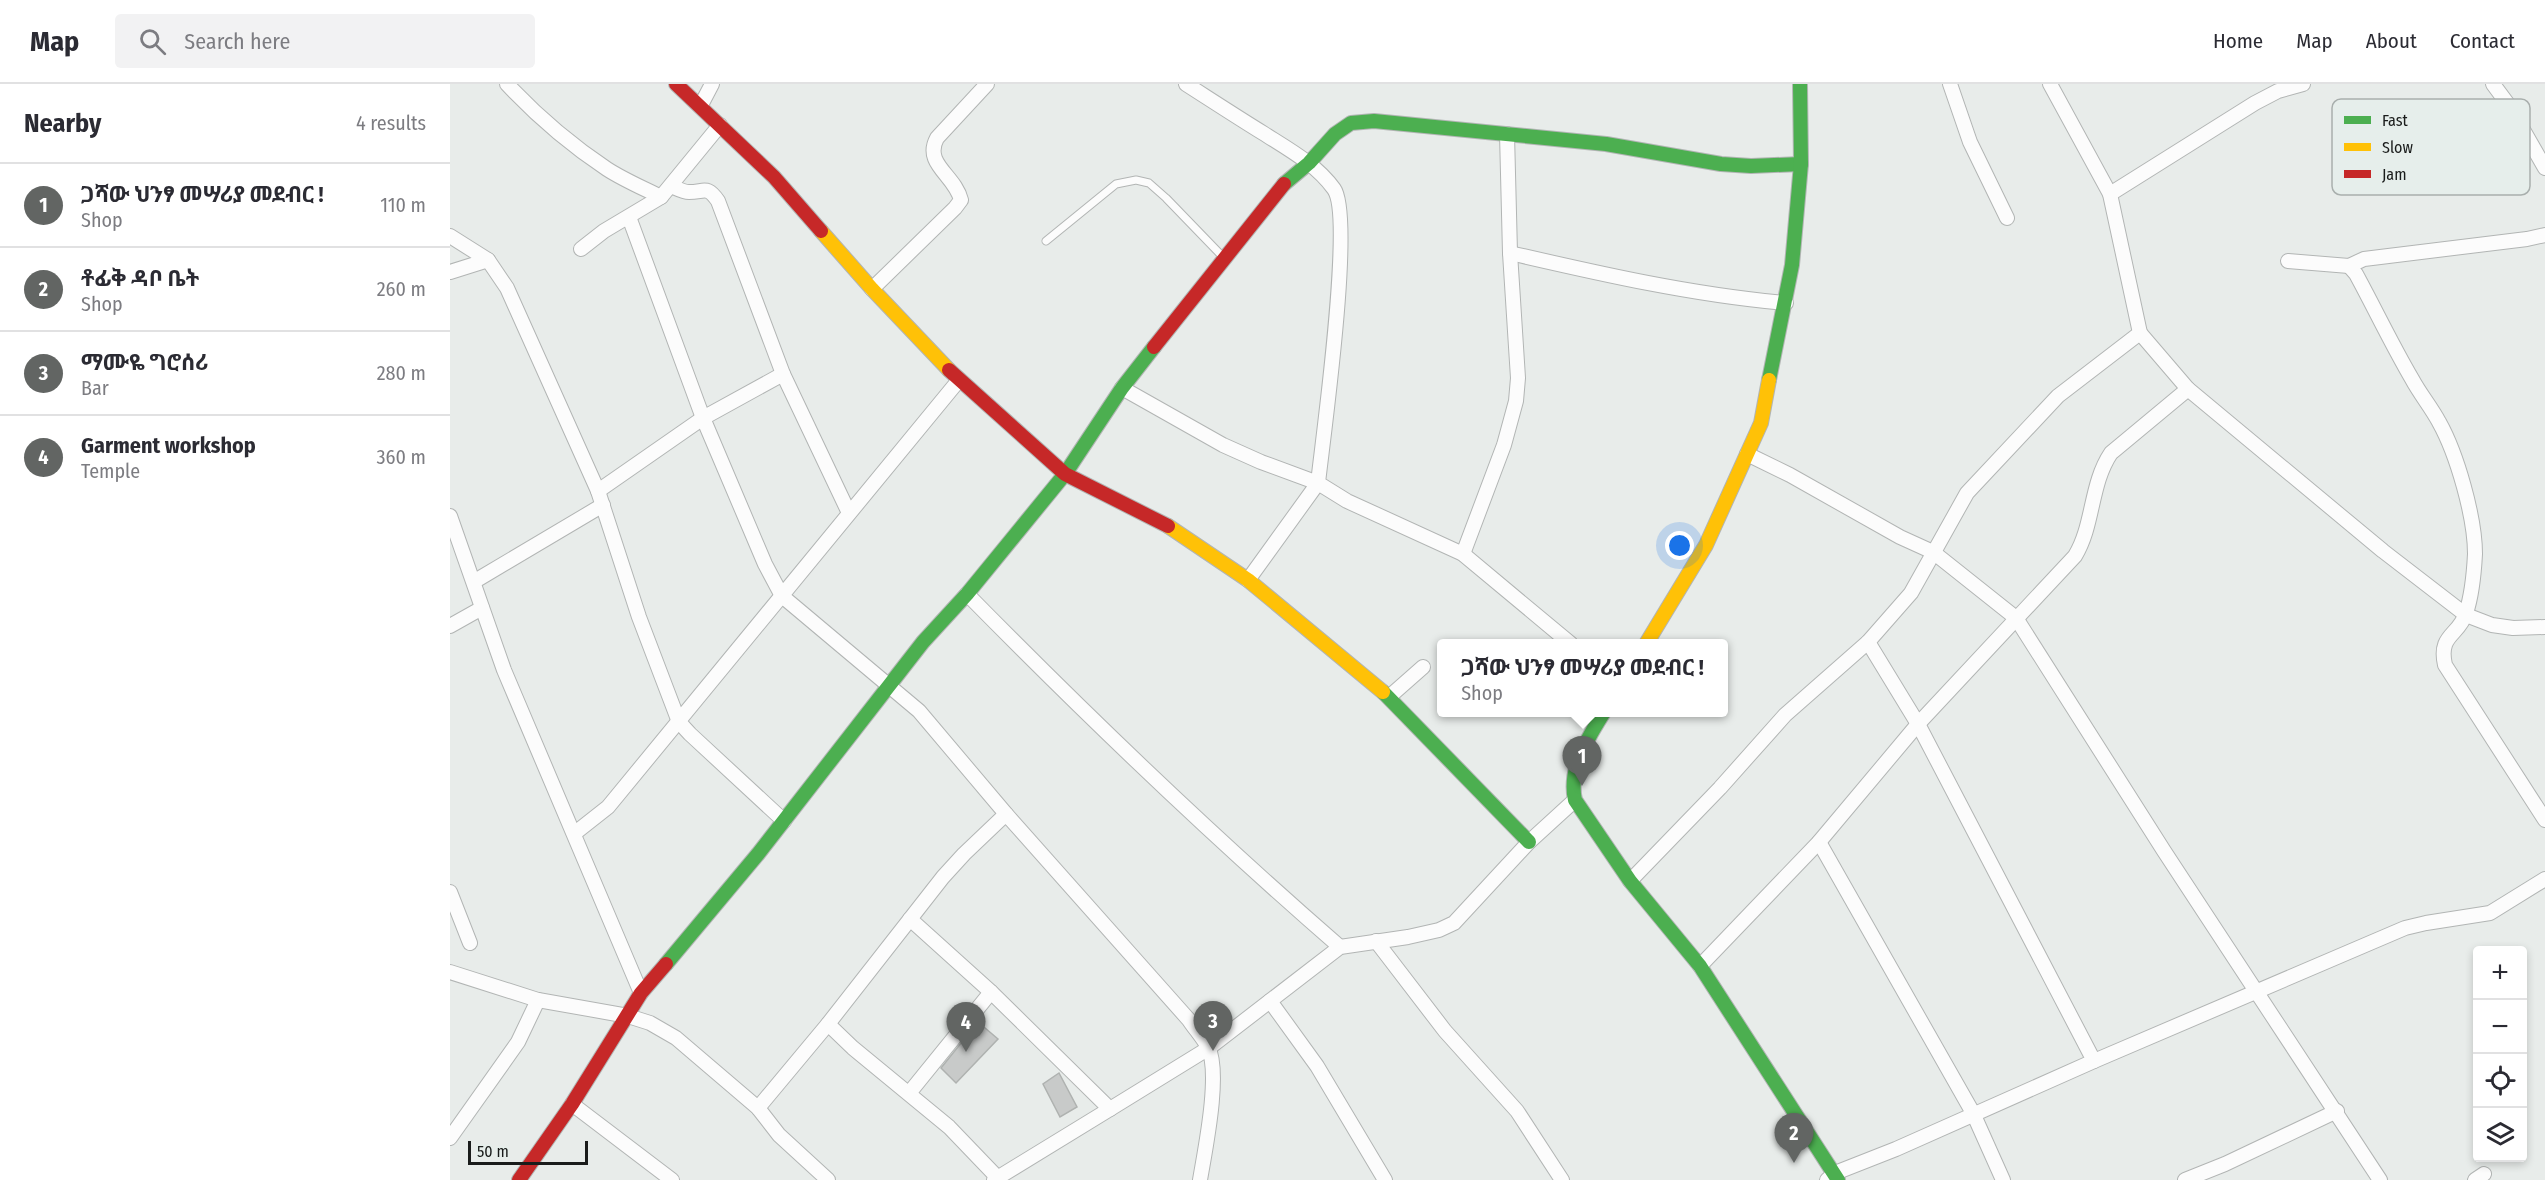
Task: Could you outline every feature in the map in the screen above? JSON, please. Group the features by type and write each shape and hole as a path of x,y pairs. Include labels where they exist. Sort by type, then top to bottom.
{"street":[{"path":"507,84 528,107 581,150 609,170 661,197"},
{"path":"676,84 701,105 774,177 872,289 959,380 1065,474 1162,522 1248,580 1389,697 1529,842"},
{"path":"701,105 712,84"},
{"path":"872,289 955,208 960,200 958,189 932,157 932,148 937,138 987,84"},
{"path":"1186,84 1309,163 1335,190 1342,215 1340,279 1318,483 1248,580"},
{"path":"1649,639 1706,545 1761,423 1786,303 1801,164 1800,84"},
{"path":"1950,84 1970,142 2007,218"},
{"path":"2050,84 2109,194 2140,333 2188,389 2383,551 2466,615 2492,625 2513,628 2545,627"},
{"path":"2109,194 2255,103 2278,91 2303,84"},
{"path":"2493,84 2504,99"},
{"path":"519,1180 572,1104 641,993 784,821 923,642 967,594 1065,474 1122,388 1224,258 1283,185 1309,163 1335,134 1351,123 1374,121 1606,144 1721,164 1751,166 1801,164"},
{"path":"581,249 604,231 661,197 720,125"},
{"path":"1463,554 1474,518 1504,445 1516,401 1518,378 1510,253 1507,134"},
{"path":"2530,142 2545,168"},
{"path":"671,186 686,193 706,189 712,192 718,201 783,374 849,513"},
{"path":"629,217 702,418 765,564 782,596 919,711 1006,814 1189,1020 1209,1048 1212,1106 1200,1180"},
{"path":"2288,261 2349,266 2364,259 2527,239 2545,234"},
{"path":"450,236 488,260 507,288 598,491 639,617 679,722 690,735 784,821"},
{"path":"1510,253 1659,285 1738,299 1786,303"},
{"path":"450,272 488,260"},
{"path":"2349,266 2356,274 2412,380 2439,423 2457,460 2468,505 2475,552 2466,615 2447,640 2442,652 2445,665 2545,820"},
{"path":"1630,881 1720,788 1785,716 1868,642 1911,593 1967,493 2058,396 2140,333"},
{"path":"598,491 702,418 783,374"},
{"path":"575,833 608,807 959,380"},
{"path":"1122,388 1223,445 1318,483 1347,501 1463,554 1565,639"},
{"path":"1700,966 1819,842 1918,723 2075,556 2082,544 2103,465 2111,453 2188,389"},
{"path":"1747,454 1790,475 1900,537 1933,552 2016,618 2380,1180"},
{"path":"475,582 603,505"},
{"path":"450,516 504,670 641,993"},
{"path":"967,594 1114,742 1340,947"},
{"path":"450,626 482,608"},
{"path":"1868,642 1918,723 2052,976 2094,1061"},
{"path":"1389,697 1423,668"},
{"path":"1601,717 1589,737 1574,776 1571,791 1575,800 1630,881 1700,966 1833,1178 1973,1113 2405,928 2490,913 2545,879"},
{"path":"828,1024 949,1126 996,1179 1209,1048 1340,947 1439,930 1454,923 1529,842 1575,800"},
{"path":"758,1108 964,854 1006,814"},
{"path":"1819,842 1973,1113 2003,1180"},
{"path":"450,892 470,943"},
{"path":"910,919 991,992 1110,1109"},
{"path":"1376,941 1445,1031 1516,1111 1562,1180"},
{"path":"450,972 538,1000 628,1016 650,1023 676,1038 758,1108 779,1135 828,1180"},
{"path":"910,1092 991,992"},
{"path":"450,1138 518,1042 538,1000"},
{"path":"1270,1001 1317,1066 1385,1180"},
{"path":"572,1104 672,1180"},
{"path":"2186,1180 2337,1111"}],"lane":[{"path":"1046,241 1116,184 1136,180 1149,183 1166,198 1224,258"}],"building":[{"path":"978,1022 998,1039 956,1083 941,1068"},
{"path":"1059,1073 1077,1107 1060,1117 1043,1084"}],"traffic: fast":[{"path":"1769,380 1792,265 1801,164 1800,84"},
{"path":"1284,184 1309,163 1335,134 1351,123 1374,121 1606,144 1721,164 1751,166 1801,164"},
{"path":"666,964 758,854 923,642 967,594 1065,474 1122,388 1154,347"},
{"path":"1383,692 1529,842"},
{"path":"1601,717 1586,743 1577,765 1574,776 1575,800 1630,881 1700,966 1838,1180"}],"traffic: slow":[{"path":"821,231 949,370"},
{"path":"1649,639 1706,545 1761,423 1769,380"},
{"path":"1168,526 1248,580 1383,692"}],"traffic: jam":[{"path":"676,84 774,177 821,231"},
{"path":"1154,347 1284,184"},
{"path":"949,370 1065,474 1168,526"},
{"path":"519,1180 572,1104 641,993 666,964"}],"place":[{"name":"ጋሻው ህንፃ መሣሪያ መደብር !","path":"1582,786"},
{"name":"ማሙዬ ግሮሰሪ","path":"1213,1051"},
{"name":"Garment workshop","path":"966,1052"},
{"name":"ቶፊቅ ዳቦ ቤት","path":"1794,1163"}]}
